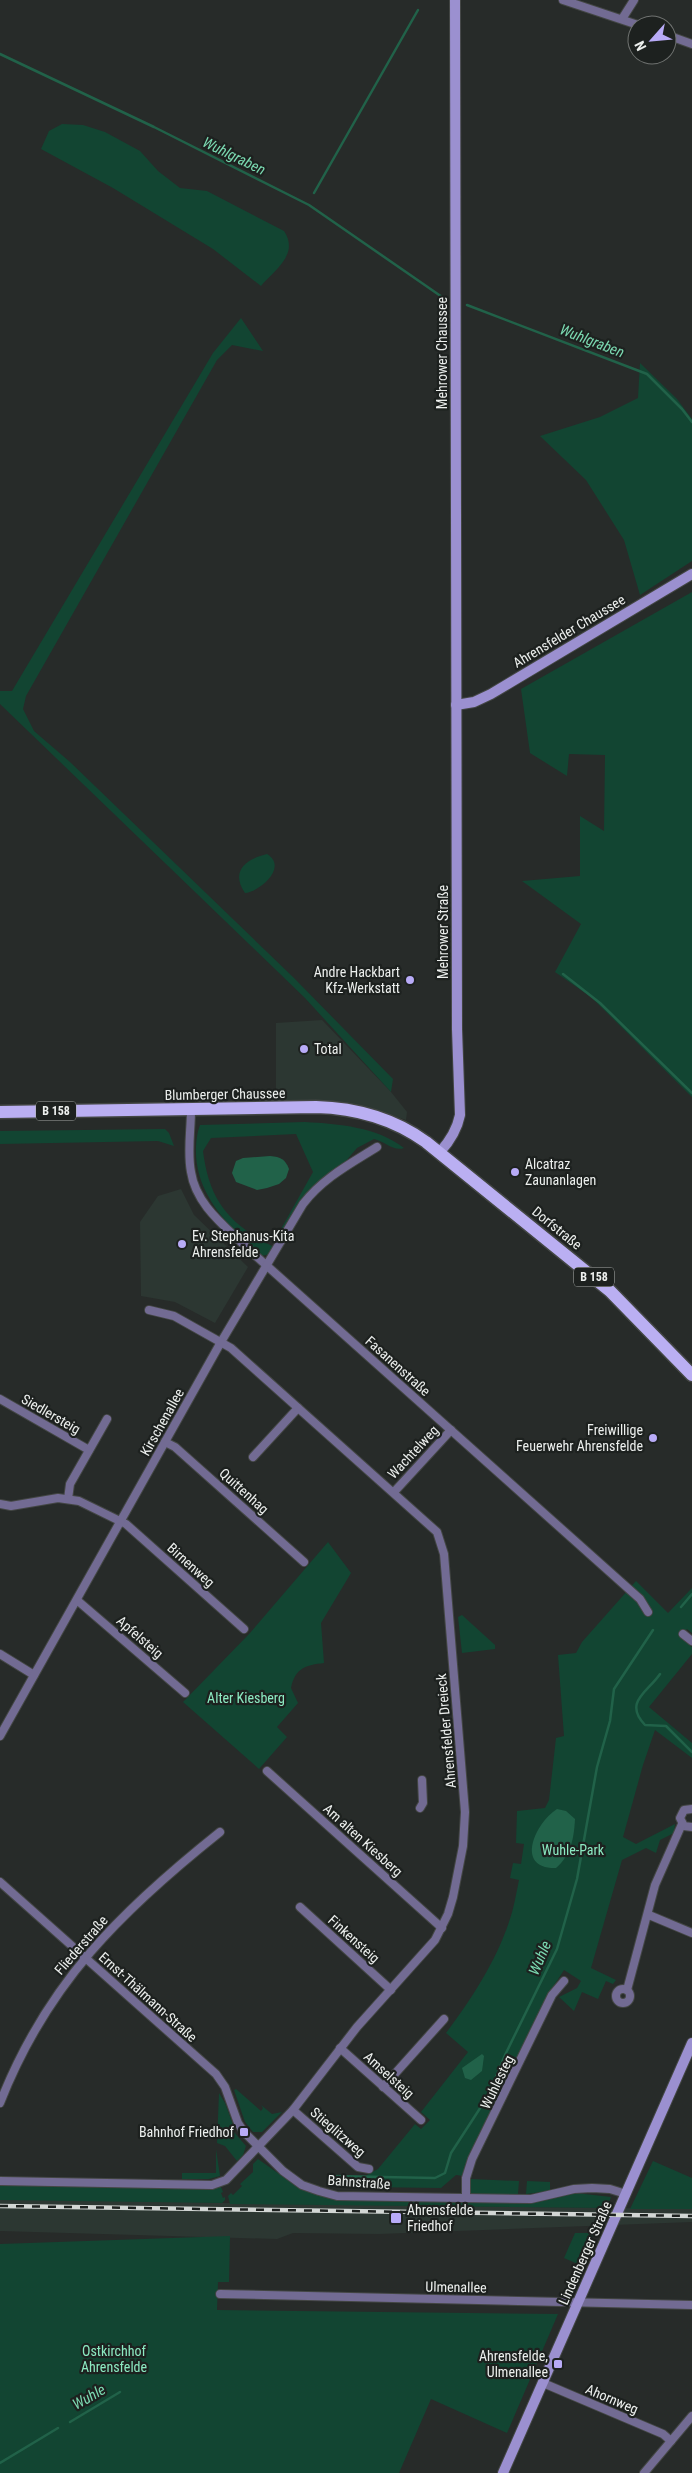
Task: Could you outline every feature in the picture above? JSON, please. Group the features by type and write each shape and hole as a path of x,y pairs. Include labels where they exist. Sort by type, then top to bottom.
{"main road":[{"name":"Mehrower Chaussee","path":"454,0 456,705"},
{"name":"Ahrensfelder Chaussee","path":"456,705 474,702 491,694 692,574"},
{"name":"Mehrower Straße","path":"440,1152 450,1139 458,1124 460,1115 457,1029 456,705"},
{"name":"Blumberger Chaussee","path":"0,1112 316,1107 352,1110 376,1116 411,1131 440,1152"},
{"name":"Dorfstraße","path":"440,1152 610,1291 692,1375"},
{"name":"Lindenberger Straße","path":"503,2473 692,2043"}],"street":[{"path":"564,0 627,21"},
{"path":"622,19 634,0"},
{"path":"677,39 692,44"},
{"name":"Fasanenstraße","path":"191,1110 190,1171 198,1194 209,1210 267,1266 640,1599 648,1612"},
{"name":"Kirschenallee","path":"0,1736 221,1342 314,1189 377,1147"},
{"name":"Ahrensfelder Dreieck","path":"148,1310 174,1316 221,1342 394,1492 436,1532 444,1554 465,1812 462,1846 453,1897 442,1928 435,1940 340,2048 293,2110 258,2146"},
{"name":"Siedlersteig","path":"0,1399 89,1450"},
{"path":"254,1457 298,1408"},
{"path":"0,1504 11,1506 58,1498 68,1499 70,1484 107,1419"},
{"name":"Wachtelweg","path":"394,1492 451,1430"},
{"name":"Quittenhag","path":"165,1442 175,1447 304,1562"},
{"name":"Birnenweg","path":"68,1499 79,1501 120,1521 244,1629"},
{"name":"Apfelsteig","path":"78,1600 185,1693"},
{"path":"683,1634 692,1641"},
{"path":"0,1654 34,1675"},
{"name":"Am alten Kiesberg","path":"267,1770 442,1928"},
{"path":"420,1808 424,1802 422,1780"},
{"path":"627,1990 656,1881 682,1824 680,1818 682,1812 692,1809"},
{"path":"682,1824 692,1827"},
{"name":"Fliederstraße","path":"0,2103 26,2043 58,1990 85,1957 159,1881 220,1832"},
{"name":"Ernst-Thälmann-Straße","path":"0,1882 218,2077 229,2095 238,2123 258,2146"},
{"name":"Finkensteig","path":"300,1907 391,1990"},
{"path":"648,1915 692,1933"},
{"name":"Wuhlesteg","path":"466,2198 466,2178 472,2159 552,1995 564,1981"},
{"path":"384,2087 444,2019"},
{"name":"Amselsteig","path":"340,2048 421,2120"},
{"name":"Stieglitzweg","path":"293,2110 358,2167 369,2169"},
{"path":"0,2181 212,2184 226,2180 258,2146"},
{"name":"Bahnstraße","path":"258,2146 283,2171 302,2185 337,2196 531,2199 574,2189 592,2188 610,2189 626,2194"},
{"name":"Ulmenallee","path":"220,2294 692,2305"},
{"name":"Ahornweg","path":"543,2383 663,2434 670,2441"},
{"path":"644,2473 692,2416"}],"shaded area":[{"path":"322,1020 391,1092 407,1112 406,1120 375,1110 327,1101 276,1101 276,1023"},
{"path":"270,1156 282,1159 289,1169 286,1178 279,1184 257,1190 236,1182 232,1173 236,1161 243,1158"},
{"name":"Ev. Stephanus-Kita Ahrensfelde","path":"181,1189 194,1215 248,1267 215,1323 175,1302 141,1296 140,1222 158,1196"},
{"path":"557,1809 566,1811 575,1819 571,1846 565,1858 556,1868 543,1866 535,1861 532,1853 532,1844 542,1824"},
{"path":"482,2054 484,2056 482,2071 471,2080 465,2078 462,2068"},
{"path":"0,2188 164,2201 222,2203 692,2209 692,2222 379,2234 293,2233 277,2239 0,2231"}],"green space":[{"path":"62,124 83,125 105,132 140,151 158,171 180,188 207,191 284,231 289,248 283,262 261,286 213,249 113,188 41,149 49,131"},
{"path":"241,318 263,351 232,345 217,360 26,696 23,709 34,731 70,762 294,978 393,1079 391,1092 305,998 0,704 0,691 12,691 213,353"},
{"path":"640,363 677,399 692,419 692,561 640,595 624,540 586,480 540,436 600,417 638,398"},
{"path":"692,592 692,1097 591,997 555,972 581,924 522,881 580,876 580,816 604,831 605,755 569,754 567,776 530,753 521,689"},
{"path":"267,854 273,859 275,865 270,878 258,888 245,893 239,878 242,867 253,859"},
{"path":"305,1122 331,1124 370,1131 382,1135 404,1148 396,1149 374,1139 357,1148 345,1162 315,1185 281,1238 277,1236 313,1172 296,1134 211,1138 203,1151 210,1183 216,1197 224,1209 244,1229 272,1246 273,1249 270,1254 262,1256 219,1213 204,1188 199,1175 197,1161 198,1131 200,1125"},
{"path":"165,1129 169,1133 174,1146 158,1141 0,1144 0,1131"},
{"name":"Alter Kiesberg","path":"328,1542 351,1573 321,1623 324,1663 302,1669 295,1676 291,1688 298,1703 277,1727 287,1737 259,1769 183,1702 250,1633"},
{"name":"Wuhle-Park","path":"636,1581 668,1613 692,1588 692,1633 687,1629 680,1637 692,1647 692,1654 649,1707 692,1743 692,1758 655,1730 623,1837 636,1844 675,1824 674,1833 660,1840 656,1853 646,1848 622,1860 591,1968 616,1980 613,1984 606,1981 598,1999 582,1992 574,2011 559,1997 577,1988 581,1981 564,1970 551,1990 472,2149 463,2176 456,2175 441,2188 366,2187 367,2175 378,2169 415,2124 421,2129 430,2120 421,2112 468,2052 446,2033 465,2007 490,1966 511,1917 519,1880 510,1878 513,1863 521,1864 524,1844 516,1843 517,1811 545,1808 549,1800 556,1738 564,1736 558,1655 576,1653 582,1642"},
{"path":"462,1615 495,1645 495,1649 462,1653 458,1617"},
{"path":"236,2089 261,2111 263,2108 261,2105 272,2114 282,2112 262,2132 253,2132 245,2122 234,2090"},
{"path":"219,2093 225,2103 235,2130 233,2131 246,2146 243,2155 237,2161 225,2146 217,2143"},
{"path":"216,2149 220,2176 209,2179 182,2179 182,2173 216,2173"},
{"path":"258,2159 296,2186 318,2195 338,2199 538,2202 576,2193 611,2197 607,2208 230,2204 228,2196 231,2193 233,2195 242,2186 240,2184 253,2172 253,2164"},
{"path":"653,2161 692,2178 692,2209 630,2209"},
{"path":"470,2179 519,2181 518,2194 469,2194"},
{"path":"527,2181 550,2182 550,2191 526,2194"},
{"path":"0,2184 221,2187 223,2192 221,2193 225,2200 222,2203 0,2200"},
{"path":"575,2233 594,2233 580,2265 564,2258"},
{"name":"Ostkirchhof Ahrensfelde","path":"230,2236 229,2282 218,2282 217,2310 558,2314 507,2433 431,2399 399,2473 0,2473 0,2244"}],"waterway":[{"path":"314,193 418,10"},
{"name":"Wuhlgraben","path":"0,54 154,127 309,205 445,299"},
{"name":"Wuhlgraben","path":"467,305 647,374 682,409 692,422"},
{"path":"563,974 600,1003 692,1093"},
{"name":"Wuhle","path":"681,1607 692,1594"},
{"name":"Wuhle","path":"330,2176 435,2178 445,2173 451,2153 488,2096 505,2055 557,1949 577,1879 597,1767 610,1721 614,1689 653,1630"},
{"path":"660,1674 644,1692 637,1704 636,1710 645,1725 666,1726 692,1752"},
{"name":"Wuhle","path":"70,2422 120,2392"},
{"name":"Wuhle","path":"0,2463 58,2428"}],"railway":[{"path":"0,2206 692,2216"}],"place":[{"name":"Andre Hackbart Kfz-Werkstatt","path":"410,980"},
{"name":"Total","path":"304,1049"},
{"name":"Alcatraz Zaunanlagen","path":"515,1172"},
{"name":"Ev. Stephanus-Kita Ahrensfelde","path":"182,1244"},
{"name":"Freiwillige Feuerwehr Ahrensfelde","path":"653,1438"},
{"name":"Bahnhof Friedhof","path":"244,2132"},
{"name":"Ahrensfelde Friedhof","path":"396,2218"},
{"name":"Ahrensfelde, Ulmenallee","path":"558,2364"}]}
